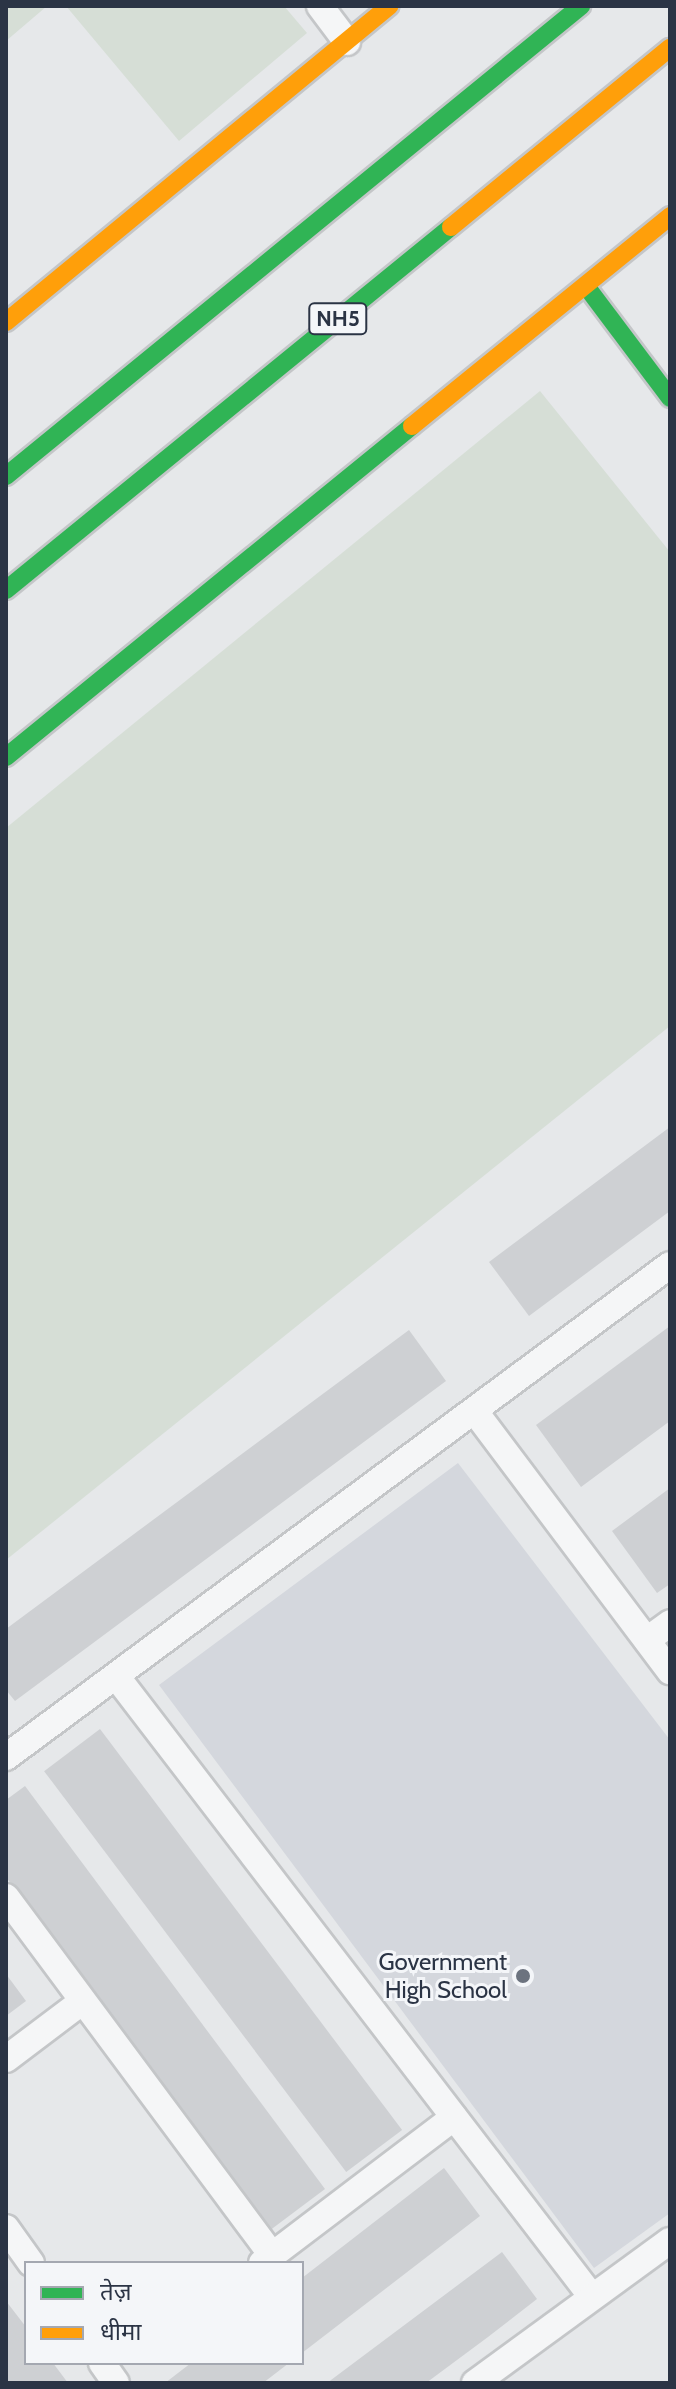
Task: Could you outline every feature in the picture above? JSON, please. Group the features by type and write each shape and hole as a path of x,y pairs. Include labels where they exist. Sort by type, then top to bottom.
{"main road":[{"path":"6,322 390,6"},
{"path":"6,476 581,6"},
{"name":"NH5","path":"6,590 670,48"},
{"path":"6,757 670,216"},
{"path":"586,286 670,398"}],"street":[{"path":"320,6 347,42"},
{"path":"6,1757 476,1413 670,1265"},
{"path":"476,1413 670,1671"},
{"path":"647,1640 670,1623"},
{"path":"116,1676 592,2297"},
{"path":"6,1897 267,2259 454,2117"},
{"path":"6,2059 83,2001"},
{"path":"6,2228 30,2261"},
{"path":"475,2383 670,2241"}],"shaded area":[{"path":"6,6 47,6 6,41"},
{"path":"66,6 284,6 307,33 179,141"},
{"path":"540,391 670,552 670,1026 6,1560 6,828"},
{"name":"Government High School","path":"458,1463 670,1740 670,2213 594,2268 159,1685"}],"building":[{"path":"670,1127 670,1211 529,1316 489,1262"},
{"path":"670,1326 670,1421 581,1487 536,1425"},
{"path":"409,1330 446,1381 15,1701 6,1690 6,1629"},
{"path":"670,1488 670,1584 657,1593 612,1531"},
{"path":"100,1729 402,2130 346,2172 44,1771"},
{"path":"25,1786 325,2189 269,2231 6,1877 6,1800"},
{"path":"6,1974 26,2001 6,2016"},
{"path":"444,2168 480,2216 304,2351 304,2276"},
{"path":"502,2252 537,2299 488,2337 426,2383 327,2383"},
{"path":"6,2301 24,2324 24,2365 54,2365 68,2383 6,2383"},
{"path":"188,2365 286,2365 263,2383 165,2383"}],"traffic: fast":[{"path":"6,476 581,6"},
{"path":"6,590 451,227"},
{"path":"586,286 670,398"},
{"path":"6,757 412,426"}],"traffic: slow":[{"path":"6,322 390,6"},
{"path":"451,227 670,48"},
{"path":"412,426 670,216"}],"place":[{"name":"Government High School","path":"523,1976"}]}
